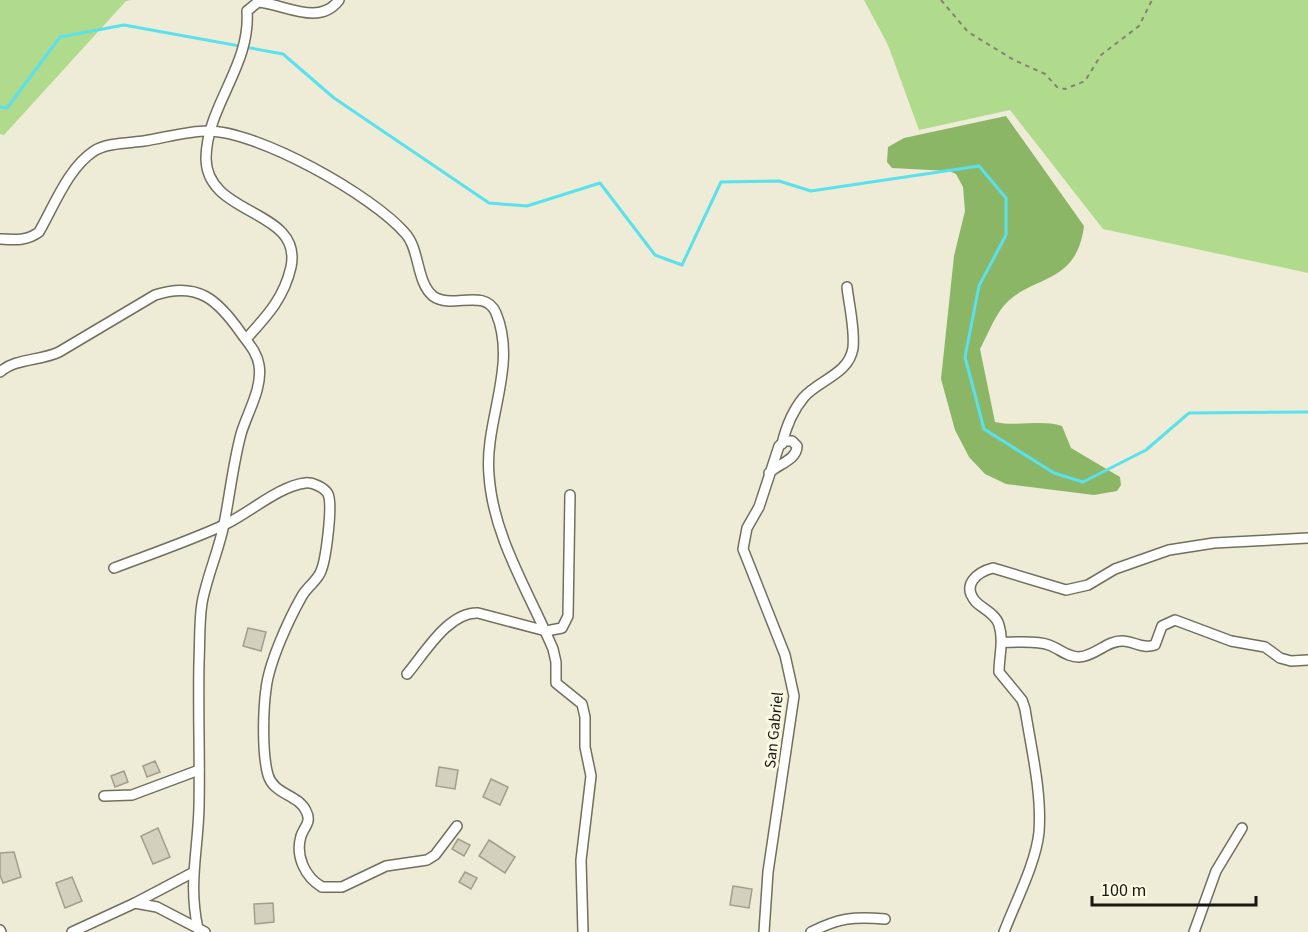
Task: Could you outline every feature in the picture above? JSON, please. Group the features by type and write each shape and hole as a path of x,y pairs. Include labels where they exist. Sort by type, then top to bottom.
{"street":[{"path":"246,339 282,297 293,256 289,238 272,223 230,200 217,187 206,160 209,131 246,43 247,11 258,2 275,3 309,14 320,14 329,10 339,0"},
{"path":"0,238 20,240 32,237 39,232 74,173 95,150 209,131 262,144 341,184 381,212 405,233 412,244 427,289 435,297 454,301 482,300 496,311 504,351 490,451 490,494 501,534 546,632 556,662 556,683 582,704 585,717 585,747 591,776 580,860 583,932"},
{"name":"San Gabriel","path":"764,932 768,872 794,696 785,655 743,549 747,528 759,507 769,472 786,429 806,395 841,370 853,348 847,286"},
{"path":"0,372 18,361 43,359 59,352 155,295 170,290 187,290 206,295 225,310 246,339 259,364 259,380 233,465 224,525 202,602 198,840 192,873 192,896 201,930"},
{"path":"769,472 792,458 797,451 797,446 792,441 782,444"},
{"path":"114,568 224,525 291,487 306,482 318,486 327,493 329,503 321,573 301,598 273,663 266,688 265,753 268,773 272,786 302,805 308,813 308,824 301,837 300,845 305,872 322,887 342,886 386,866 427,860 435,855 457,826"},
{"path":"407,674 454,620 466,613 478,613 546,632 562,628 567,616 570,495"},
{"path":"1004,932 1035,849 1039,832 1025,708 1022,700 999,672 1002,642 999,622 975,601 970,589 972,580 981,571 993,568 1066,590 1088,585 1115,569 1168,550 1214,543 1308,538"},
{"path":"1002,642 1048,644 1077,657 1092,654 1113,642 1125,641 1145,648 1155,645 1162,626 1175,620 1231,641 1265,647 1280,658 1292,661 1308,660"},
{"path":"104,796 132,795 199,770"},
{"path":"1194,932 1216,871 1242,828"},
{"path":"72,932 192,873"},
{"path":"135,903 157,907 201,930"},
{"path":"811,932 836,920 860,916 885,919"},
{"path":"181,932 186,922"}],"path":[{"path":"940,0 968,32 1014,60 1045,74 1057,87 1065,89 1085,81 1101,55 1138,26 1152,0"}],"green space":[{"path":"0,0 132,0 126,1 4,135 0,134"},
{"path":"864,0 1308,0 1308,273 1103,229 1010,110 919,130 888,45"},
{"path":"1006,116 1084,226 1079,246 1072,260 1062,270 1013,297 1002,308 980,349 995,422 1046,423 1062,426 1071,448 1120,477 1121,485 1117,491 1094,495 1006,484 985,474 969,457 955,430 941,379 954,256 965,211 963,187 956,174 949,171 892,168 887,162 888,147 904,138"}],"building":[{"path":"248,628 266,632 261,651 243,646"},
{"path":"155,761 160,772 147,777 143,766"},
{"path":"439,767 458,770 455,789 436,786"},
{"path":"124,771 128,782 115,787 111,776"},
{"path":"491,779 508,787 500,805 483,797"},
{"path":"158,828 170,857 153,864 141,836"},
{"path":"458,839 470,845 464,856 452,849"},
{"path":"489,840 515,857 505,873 479,856"},
{"path":"14,852 21,877 3,883 0,875 0,853"},
{"path":"465,872 477,878 471,889 459,882"},
{"path":"72,877 82,901 65,908 56,883"},
{"path":"733,886 752,889 749,908 730,905"},
{"path":"273,903 274,922 255,924 254,904"}],"waterway":[{"path":"0,107 7,108 60,37 124,25 283,54 334,98 489,203 527,206 600,183 655,255 682,265 721,182 779,181 811,191 979,166 1006,198 1006,235 979,286 965,357 984,429 1054,473 1083,482 1146,450 1189,413 1308,412"}]}
